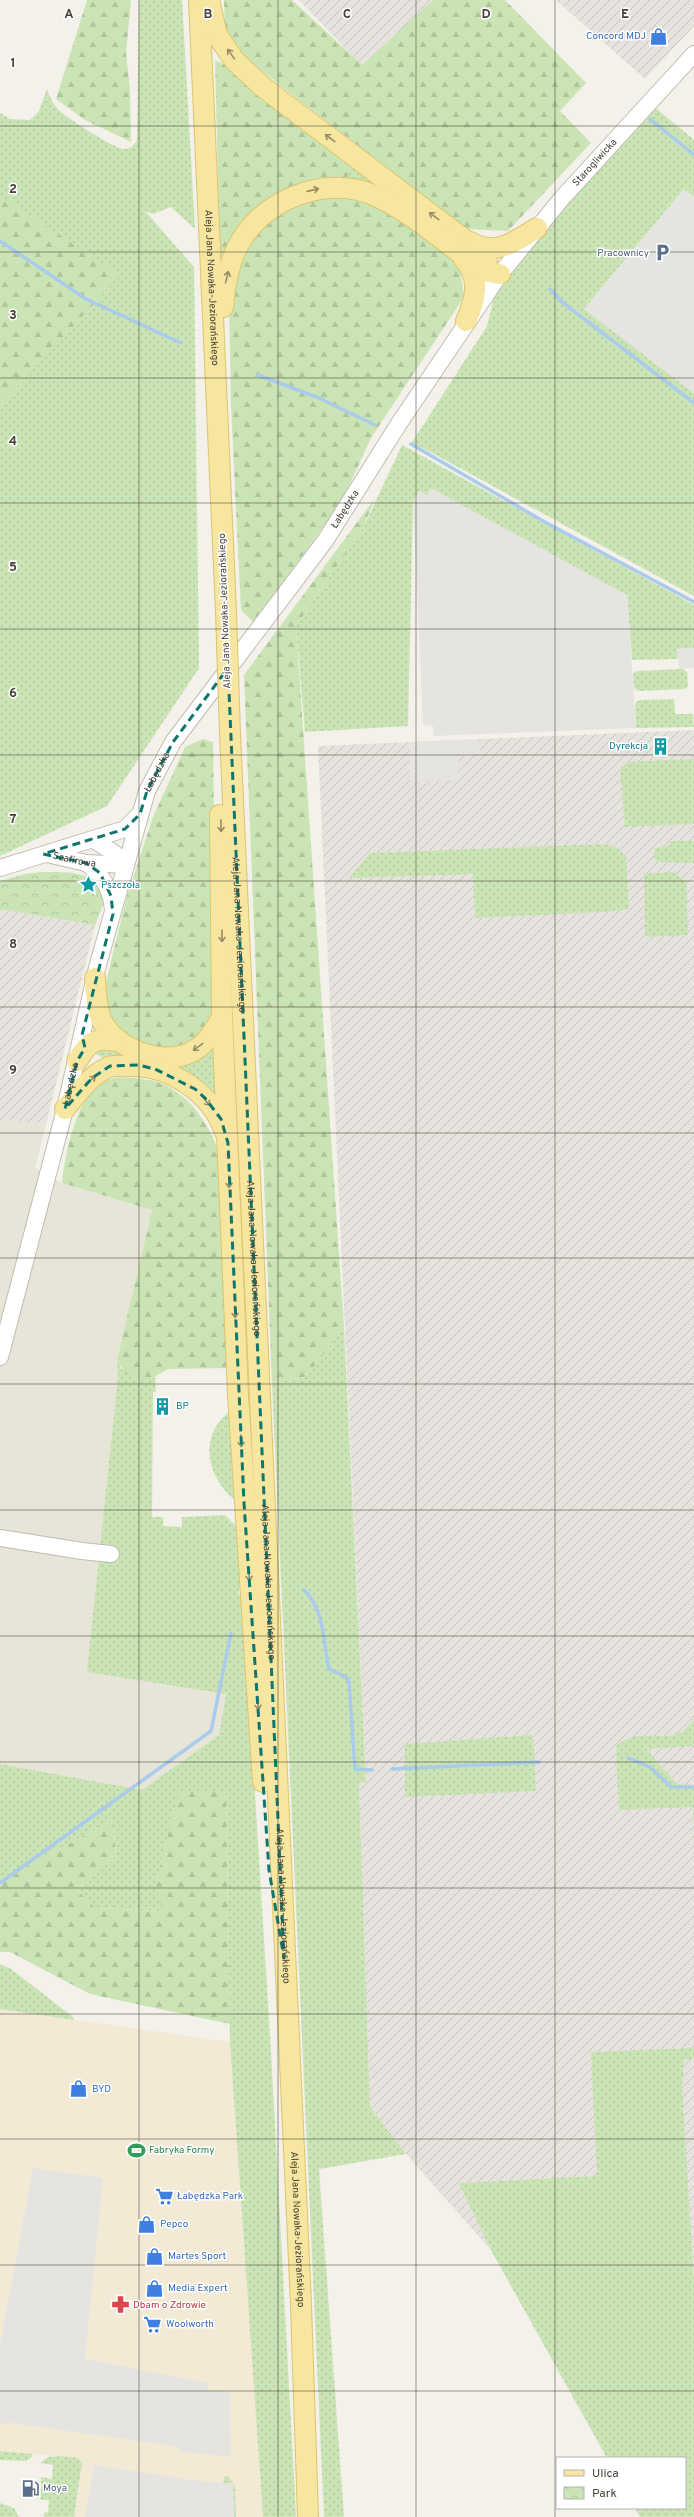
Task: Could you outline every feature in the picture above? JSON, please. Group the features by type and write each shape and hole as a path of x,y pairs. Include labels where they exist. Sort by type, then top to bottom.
{"main road":[{"name":"Aleja Jana Nowaka-Jeziorańskiego","path":"199,0 284,1958 301,2305 308,2517"},
{"path":"209,0 217,35 235,61 258,82 461,246 500,274"},
{"path":"216,371 225,282 238,244 264,214 292,198 312,189 330,187 349,188 369,193 389,203 461,246 496,250 507,246 537,228"},
{"path":"461,246 474,275 474,303 466,321"},
{"path":"230,734 219,753 222,1017 244,1503 269,1870 284,1958"},
{"path":"95,978 102,1020 118,1041"},
{"path":"222,1017 208,1039 195,1050 173,1058 137,1050 118,1041 103,1039 81,1048 94,1060 110,1066 138,1065 155,1069 195,1089 220,1120 228,1143"},
{"path":"65,1109 92,1078 110,1066"}],"street":[{"name":"Starogliwicka","path":"500,274 537,228 694,54"},
{"name":"Łabędzka","path":"0,1357 81,1048 95,978 147,791 173,742 325,541 466,321 500,274"},
{"path":"43,854 94,840 125,829 140,814"},
{"path":"94,840 114,853 126,866"},
{"name":"Szafirowa","path":"0,868 43,854 86,863 126,866"},
{"path":"86,863 100,872 111,896 113,914"},
{"path":"0,1538 82,1552 111,1554"}],"highlighted area":[{"path":"228,668 284,1958 269,1870 244,1503 228,1143 221,1119 205,1098 195,1089 155,1069 138,1065 110,1066 92,1078 65,1109 77,1061 85,1048 82,1035 113,914 111,896 100,873 86,863 43,854 125,829 140,814 147,791 173,742"}],"shaded area":[{"path":"299,0 433,0 362,66"},
{"path":"556,0 694,0 694,26 645,79"},
{"name":"Pracownicy","path":"684,189 694,197 694,393 584,309"},
{"path":"431,488 627,595 636,728 434,736 433,726 423,725 413,502 419,491 427,495"},
{"path":"694,648 694,668 679,669 677,649"},
{"path":"694,730 694,2517 640,2517 636,2509 686,2509 686,2457 606,2457 491,2250 406,2154 370,2107 359,1783 366,1782 318,746"},
{"path":"479,739 480,754 458,757 459,780 410,782 409,742"},
{"path":"0,909 95,925 46,1124 0,1120"},
{"path":"0,1120 46,1124 35,1168 62,1183 152,1210 117,1360 118,1377 108,1477 226,1694 219,1735 142,1790 0,1764"},
{"path":"0,2009 230,2042 263,2517 74,2517 82,2463 60,2456 0,2452"},
{"path":"33,2168 103,2178 85,2359 208,2383 208,2390 230,2391 231,2457 185,2452 173,2446 11,2423 0,2424 0,2345"},
{"path":"94,2465 199,2481 233,2483 234,2517 85,2517"}],"green space":[{"path":"87,0 131,0 126,52 130,90 131,142 85,120 56,99"},
{"path":"139,0 182,0 195,229 171,207 153,214 145,211 194,267 199,668 107,806 0,856 0,113 10,119 30,120 39,111 47,89 51,99 61,112 93,134 120,148 127,149 135,144 137,140"},
{"path":"224,0 292,0 362,65 433,0 505,0 586,83 560,111 591,143 508,231 466,229 245,58 225,27"},
{"path":"215,60 224,64 252,90 352,163 346,184 318,184 223,257 220,255"},
{"path":"650,103 694,140 694,197 684,189 584,309 694,393 694,596 421,447 418,449 411,444 487,326 500,274"},
{"path":"352,163 477,257 346,184"},
{"path":"0,195 120,275 2,404 0,441"},
{"path":"319,196 342,196 374,203 443,248 460,268 464,297 371,438 342,501 254,623 241,610 231,407 229,299 238,259 257,231 274,215"},
{"path":"402,445 694,605 694,648 677,649 678,659 632,660 627,595 419,492 413,502 408,726 305,732 296,626 363,528"},
{"path":"375,498 363,528 296,626 344,1327 306,1377 272,1383 244,675"},
{"path":"683,669 687,672 688,686 685,689 637,691 634,687 633,674 637,671"},
{"path":"674,699 675,714 693,714 694,727 636,728 635,704 639,700"},
{"path":"203,739 213,742 216,1002 212,1019 202,1034 179,1047 159,1049 136,1043 115,1026 105,1008 106,982 127,896 153,817 185,747"},
{"path":"694,759 694,824 625,827 620,768 628,762"},
{"path":"670,841 694,841 694,863 657,862 654,858 655,848 670,845"},
{"path":"606,844 618,848 626,857 629,909 604,912 475,918 473,874 349,878 370,853"},
{"path":"61,872 82,875 91,878 98,883 102,891 103,902 95,925 0,909 0,881 25,874"},
{"path":"673,872 686,881 688,935 649,937 645,935 644,874"},
{"path":"217,1038 221,1109 196,1085 103,1058 96,1054 94,1050 101,1044 132,1055"},
{"path":"120,1077 145,1079 164,1084 187,1100 206,1125 220,1155 230,1368 168,1369 145,1382 128,1374 117,1360 152,1210 62,1183 69,1142 79,1112 86,1098 95,1088 105,1081"},
{"path":"344,1327 366,1782 359,1783 370,2107 406,2154 319,2169 344,2517 324,2517 272,1383 306,1377"},
{"path":"117,1360 121,1369 145,1381 155,1377 156,1392 153,1392 152,1517 163,1517 163,1526 182,1527 182,1517 225,1515 238,1528 241,1585 238,1592 243,1600 271,2052 296,2517 263,2517 230,2042 226,1791 163,1911 94,1908 78,1891 116,1856 113,1820 0,1881 0,1764 142,1790 219,1735 226,1694 87,1672 118,1377"},
{"path":"235,1407 238,1502 222,1487 212,1467 210,1457 212,1435 217,1425"},
{"path":"694,1719 694,1746 646,1749 677,1784 694,1785 694,1835 693,1807 619,1810 616,1746 630,1738 678,1734 683,1731"},
{"path":"533,1735 536,1791 405,1797 405,1744"},
{"path":"179,1790 226,1791 230,2024 90,1994 10,1952 0,1952 0,1881 113,1820 116,1856 78,1891 95,1908 163,1911 155,1886"},
{"path":"0,1964 11,1969 73,2017 74,2020 0,2009"},
{"path":"694,2048 694,2059 684,2060 682,2087 694,2283 694,2517 640,2517 636,2509 686,2509 686,2457 606,2457 491,2250 459,2183 597,2176 591,2052"},
{"path":"0,2451 32,2454 33,2456 26,2461 0,2460"},
{"path":"60,2456 78,2458 82,2463 74,2517 44,2517 44,2513 48,2512 49,2500 40,2500 41,2477 52,2479 53,2465 40,2463 48,2457"},
{"path":"228,2476 233,2483 223,2483 224,2477"},
{"path":"233,2483 235,2486 236,2517 234,2517"},
{"path":"0,2503 14,2508 19,2517 0,2517"}],"waterway":[{"path":"650,119 694,155"},
{"path":"0,241 86,299 181,343"},
{"path":"550,289 562,302 694,403"},
{"path":"258,375 319,398 375,425"},
{"path":"411,444 543,521 694,602"},
{"path":"304,1590 311,1598 320,1617 329,1669 346,1677 349,1682 355,1769 372,1770"},
{"path":"0,1883 211,1731 231,1633"},
{"path":"628,1758 650,1767 671,1787 694,1787"},
{"path":"392,1769 539,1762"}],"place":[{"name":"Concord MDJ","path":"659,36"},
{"name":"Pracownicy","path":"662,253"},
{"name":"Dyrekcja","path":"661,746"},
{"name":"Pszczoła","path":"88,885"},
{"name":"BP","path":"163,1406"},
{"name":"BYD","path":"79,2089"},
{"name":"Fabryka Formy","path":"136,2150"},
{"name":"Łabędzka Park","path":"164,2196"},
{"name":"Pepco","path":"147,2224"},
{"name":"Martes Sport","path":"155,2256"},
{"name":"Media Expert","path":"155,2288"},
{"name":"Dbam o Zdrowie","path":"120,2305"},
{"name":"Woolworth","path":"153,2324"},
{"name":"Moya","path":"30,2488"}]}
